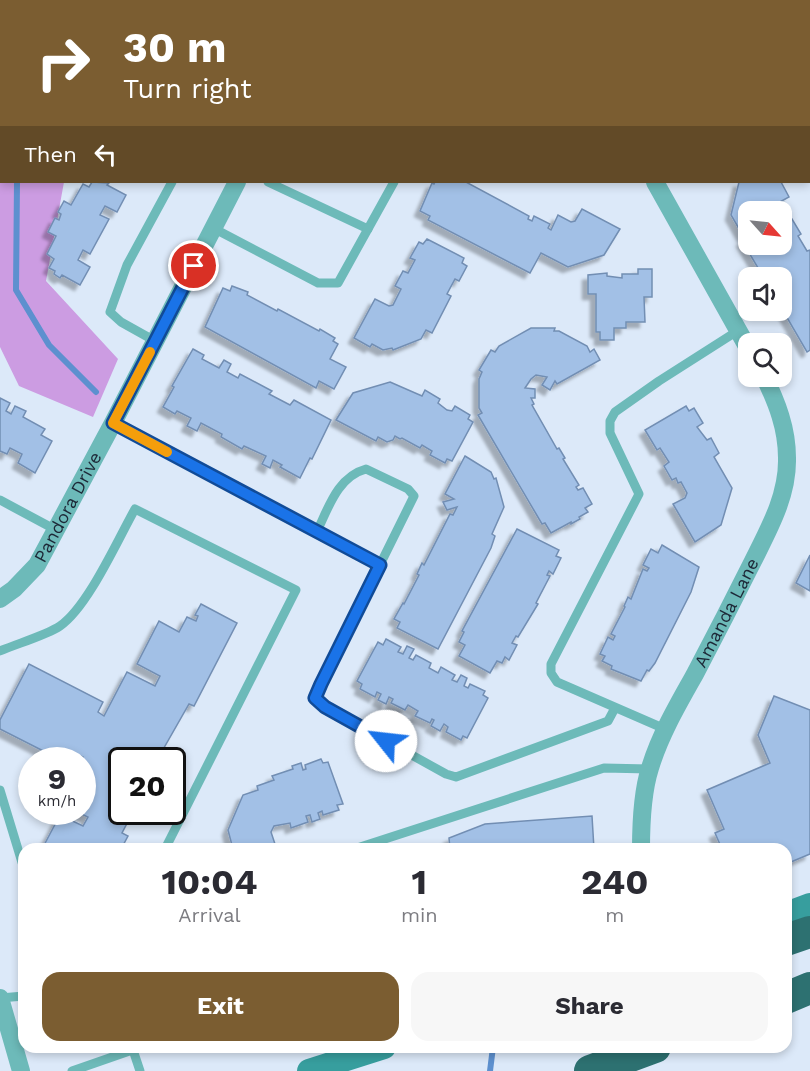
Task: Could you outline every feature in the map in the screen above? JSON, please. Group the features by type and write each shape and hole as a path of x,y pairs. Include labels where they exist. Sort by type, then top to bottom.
{"highway":[{"path":"792,938 810,932"},
{"path":"792,996 810,988"},
{"path":"590,1071 640,1053"}],"main road":[{"path":"792,912 810,905"},
{"path":"309,1071 365,1053"}],"street":[{"name":"Pandora Drive","path":"0,599 14,589 37,565 236,183"},
{"path":"656,183 740,333"},
{"name":"Amanda Lane","path":"641,843 643,809 650,769 665,729 752,564 772,521 784,486 787,460 785,435 778,405 769,387"},
{"path":"0,998 21,1071"}],"lane":[{"path":"155,341 121,322 110,312 127,265 171,183"},
{"path":"270,183 368,229"},
{"path":"213,228 318,283 338,283 393,183"},
{"path":"665,729 557,682 551,673 551,664 639,494 610,433 610,421 615,412 658,381 739,330"},
{"path":"113,423 380,565"},
{"path":"315,530 320,525 338,489 357,471 366,469 408,489 414,496 315,698 325,707 446,774 456,777 608,721 615,708"},
{"path":"0,500 56,530"},
{"path":"0,651 60,626 78,607 98,578 135,509 296,590 168,843"},
{"path":"371,843 604,768 650,769"},
{"path":"0,790 18,849"},
{"path":"383,839 384,843"},
{"path":"0,998 18,996"},
{"path":"72,1071 121,1053"},
{"path":"136,1053 140,1071"}],"shaded area":[{"path":"0,183 64,183 46,281 118,359 93,417 19,386 0,347"}],"building":[{"path":"91,183 109,183 107,185 126,195 117,212 105,206 100,215 109,219 90,254 83,250 78,260 90,267 80,285 62,275 60,278 54,274 55,271 49,268 54,259 47,254 56,236 48,232 55,218 59,220 61,214 58,212 64,201 71,205 83,184 89,187"},
{"path":"432,183 468,183 529,216 528,219 532,221 534,216 550,224 548,228 551,230 558,215 571,222 575,221 582,209 620,229 604,255 568,267 541,253 530,273 428,220 430,216 420,211"},
{"path":"739,183 782,183 789,197 782,201 738,201 738,227 731,215"},
{"path":"792,219 801,234 798,236 807,251 810,250 810,350 807,352 789,321 792,321 792,267 757,267 750,255 792,255"},
{"path":"427,239 464,258 462,263 467,266 459,281 455,279 447,294 451,296 432,333 426,330 421,339 393,350 392,348 383,350 372,344 370,347 354,338 375,299 389,306 393,305 401,289 395,286 403,271 408,273 415,260 410,258 419,242 423,244"},
{"path":"638,269 652,269 652,297 644,297 645,322 626,322 626,328 614,328 614,340 600,340 600,332 596,332 596,294 588,294 588,275 607,273 607,276 622,278 622,274 638,274"},
{"path":"232,286 248,292 247,295 277,311 278,309 335,338 333,341 338,344 330,359 346,367 334,389 319,381 316,388 205,327 223,288 230,291"},
{"path":"531,328 555,328 554,331 559,331 587,346 590,352 594,349 600,360 557,384 555,381 550,390 542,385 547,377 536,375 525,388 535,389 535,398 531,398 534,404 532,405 557,449 559,448 565,458 563,459 579,485 576,487 578,490 583,488 592,504 585,508 588,512 579,517 580,519 551,533 545,523 542,524 478,415 482,413 479,408 479,379 482,372 479,370 491,350 495,352 499,346"},
{"path":"193,349 204,355 202,359 219,368 224,360 231,364 227,372 238,378 240,374 272,391 269,394 290,405 294,400 331,420 300,478 280,467 282,465 273,460 270,468 262,464 266,456 244,446 242,449 221,437 222,434 201,423 197,431 187,426 191,418 177,411 175,414 163,407"},
{"path":"390,382 422,396 425,390 440,399 438,403 447,410 452,411 455,406 470,415 468,419 473,422 452,461 447,459 445,463 430,455 432,451 422,445 420,448 395,436 393,440 387,442 378,437 376,441 336,420 353,393"},
{"path":"0,398 10,403 6,411 11,414 15,406 26,411 23,417 45,429 41,435 52,441 35,473 18,463 22,454 10,448 7,454 0,451"},
{"path":"686,406 689,411 694,408 703,423 697,427 707,440 711,438 719,453 714,457 732,488 721,525 695,542 673,504 685,498 687,493 681,482 678,483 676,478 672,480 664,466 669,462 660,448 657,450 645,430"},
{"path":"465,456 491,472 494,479 496,478 504,507 492,534 495,536 491,548 438,649 397,628 400,622 394,619 419,575 417,574 422,563 424,565 450,514 453,515 457,507 447,510 443,502 454,499 445,494"},
{"path":"517,529 559,550 556,556 561,558 553,574 549,571 547,575 550,576 536,603 538,604 512,643 517,645 509,660 505,657 502,663 497,661 490,673 459,656 465,645 459,642 464,632 462,631"},
{"path":"662,545 699,567 691,592 655,663 649,671 647,670 641,681 611,669 612,666 602,661 605,656 600,654 608,637 613,640 615,636 611,634 628,597 631,599 643,569 647,571 649,568 643,565 651,549 658,553"},
{"path":"810,555 810,591 796,583"},
{"path":"201,604 237,623 194,706 189,704 164,747 108,747 108,825 126,825 122,833 128,836 124,843 45,843 55,825 96,825 96,747 35,747 0,729 0,720 29,664 103,702 98,712 104,716 127,672 155,686 160,676 137,664 159,621 179,632 187,617 196,621 198,616 195,615"},
{"path":"386,639 401,647 398,652 403,654 407,646 414,649 409,658 413,660 416,655 431,663 429,668 438,673 441,667 455,675 452,680 457,682 461,675 467,678 464,686 468,688 470,684 485,691 483,695 488,698 467,738 463,736 461,740 446,732 448,727 444,724 440,731 431,726 434,720 432,719 430,723 415,716 418,711 408,705 405,710 391,703 393,699 389,697 386,704 378,700 381,694 377,692 375,697 360,689 362,684 357,681 378,642 383,645"},
{"path":"774,696 810,710 810,854 792,862 792,843 719,843 715,833 724,829 707,790 770,763 758,735"},
{"path":"321,759 323,763 328,762 343,804 337,805 339,810 323,815 322,811 318,813 320,819 312,822 310,815 306,816 308,822 291,828 290,823 274,826 271,832 275,843 231,843 228,830 243,795 258,790 257,786 274,780 272,776 293,769 292,766 301,763 303,770 306,769 305,765"},
{"path":"592,816 594,843 449,843 449,838 485,824"}],"waterway":[{"path":"17,183 16,290 49,345 96,392"},
{"path":"490,1071 492,1053"}],"slow traffic":[{"path":"150,352 113,423 167,452"}],"route":[{"path":"194,266 113,423 380,565 315,698 325,707 386,741"}]}
